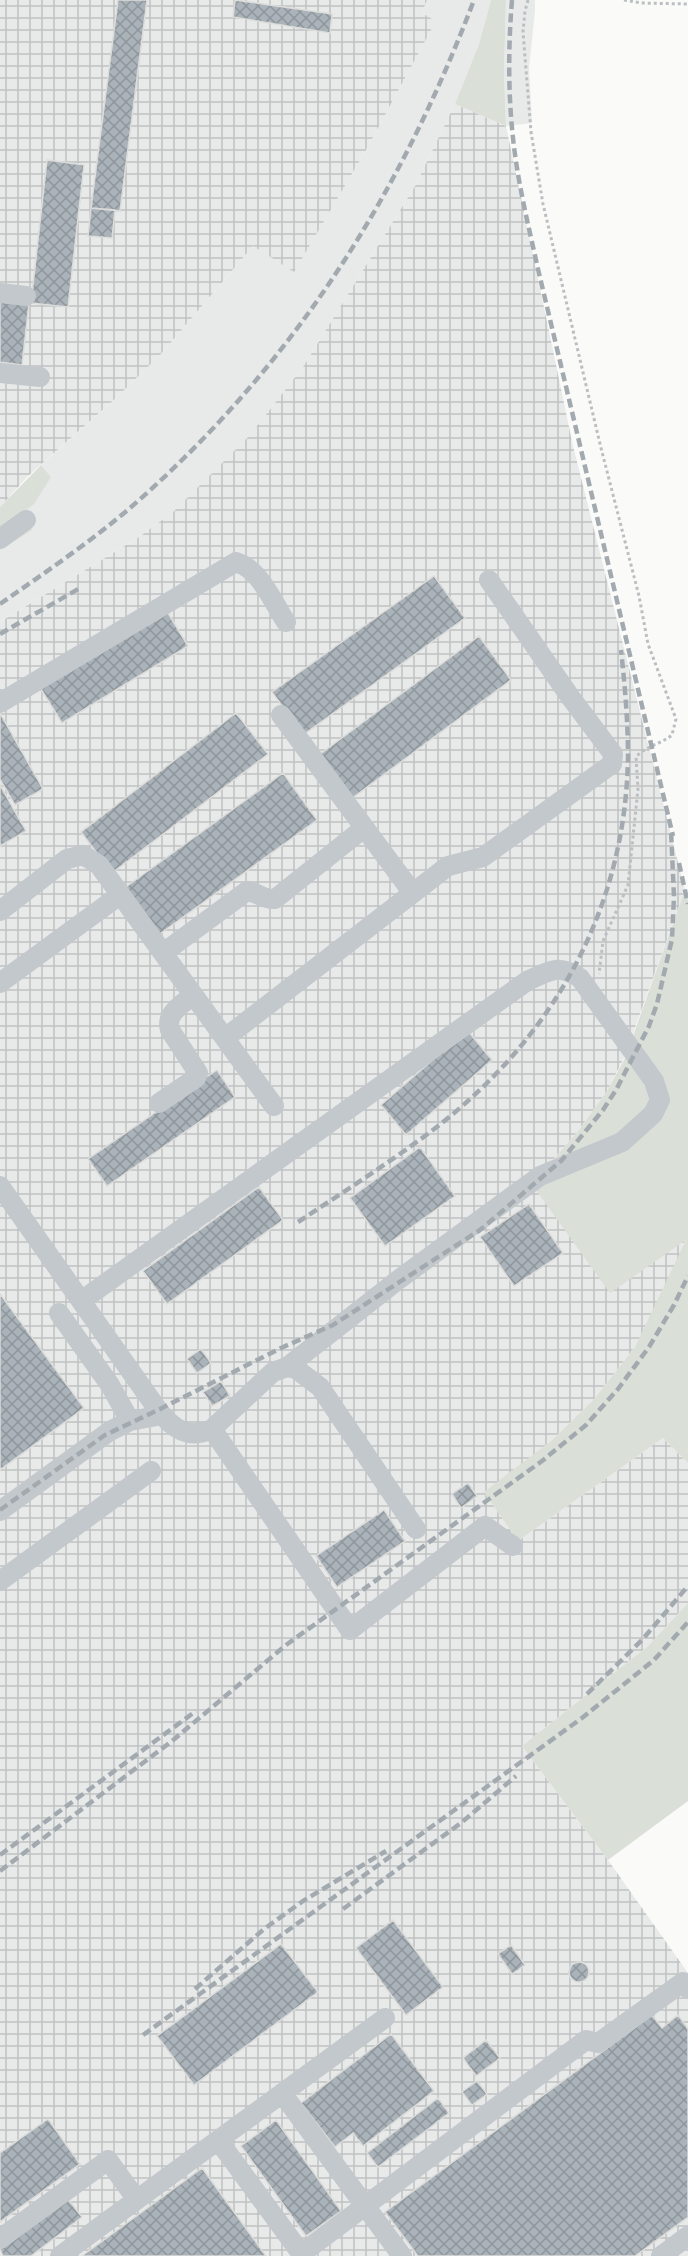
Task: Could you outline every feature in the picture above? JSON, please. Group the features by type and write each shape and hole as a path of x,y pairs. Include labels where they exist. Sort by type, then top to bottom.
{"street":[{"path":"0,293 26,296"},
{"path":"0,373 40,377"},
{"path":"0,539 26,520"},
{"path":"0,703 236,562 254,572 285,622"},
{"path":"225,1038 448,866 483,857 612,764 613,754 489,580"},
{"path":"281,715 412,892"},
{"path":"163,953 247,891 266,900 274,899 364,828"},
{"path":"0,911 67,859 83,855 99,866 274,1106"},
{"path":"0,983 120,895"},
{"path":"0,1186 81,1301 162,1415 184,1433 200,1434 217,1424 273,1372 287,1367 398,1280 540,1176 622,1142 653,1114 660,1100 654,1081 580,978 570,971 556,968 527,981 81,1301"},
{"path":"159,1102 196,1078 198,1073 170,1030 168,1022 170,1015 193,995"},
{"path":"59,1313 110,1385 130,1421"},
{"path":"287,1367 303,1372 320,1387 416,1529"},
{"path":"0,1510 110,1431 130,1421 162,1415"},
{"path":"217,1424 350,1630 485,1526 513,1546"},
{"path":"0,1581 151,1471"},
{"path":"218,2140 302,2255 364,2205 390,2196 526,2094 586,2040 598,2043 683,1982 688,1989"},
{"path":"60,2256 385,2018"},
{"path":"282,2094 402,2256"},
{"path":"0,2239 108,2160 137,2200"},
{"path":"661,2256 688,2236"}],"path":[{"path":"528,0 523,32 531,132 543,204 639,596 648,644 676,719 672,735 640,752 636,758 638,789 628,885 603,941 596,1000"},
{"path":"624,0 641,3 688,4"}],"shaded area":[{"path":"0,0 427,0 422,13 436,21 366,150 294,272 253,246 161,354 116,398 27,477 0,507"},
{"path":"427,0 491,0 479,44 455,104 415,186 303,367 250,435 173,512 136,539 0,622 0,550 31,530 22,513 51,477 41,465 161,354 253,246 294,271 366,150 436,21 422,13"},
{"path":"491,0 506,0 504,72 506,126 455,104 479,44"},
{"path":"506,0 535,0 535,11 529,68 532,123 506,126 504,72"},
{"path":"455,104 506,126 573,446 685,890 624,1058 607,1091 579,1130 552,1161 610,1292 686,1238 674,1274 635,1347 594,1399 551,1441 485,1493 518,1541 663,1438 688,1463 688,1603 648,1646 522,1746 608,1860 688,1973 688,2256 0,2256 0,622 136,539 173,512 250,435 303,367 415,186"},
{"path":"41,465 51,477 34,504 22,513 32,530 0,550 0,507"},
{"path":"685,890 688,900 688,1463 663,1438 518,1541 484,1492 551,1441 594,1399 635,1347 686,1240 610,1293 528,1179 552,1161 579,1130 607,1091 625,1058"},
{"path":"688,1603 688,1801 608,1860 522,1746 648,1646"}],"building":[{"path":"118,0 147,0 120,211 91,208"},
{"path":"235,0 332,14 330,33 233,17"},
{"path":"47,160 84,165 68,307 31,303"},
{"path":"91,208 115,210 112,238 88,236"},
{"path":"0,299 29,303 22,365 0,362"},
{"path":"434,576 465,618 303,735 272,692"},
{"path":"165,608 188,646 62,723 39,686"},
{"path":"479,636 511,680 351,799 319,755"},
{"path":"0,713 43,789 15,805 0,779"},
{"path":"236,713 268,754 112,873 81,832"},
{"path":"283,773 317,820 157,936 123,889"},
{"path":"0,785 26,831 0,846"},
{"path":"467,1030 492,1060 406,1135 381,1105"},
{"path":"217,1070 235,1097 107,1186 88,1159"},
{"path":"420,1147 455,1196 385,1246 350,1198"},
{"path":"259,1187 283,1220 167,1304 143,1271"},
{"path":"529,1204 563,1253 514,1286 480,1237"},
{"path":"0,1294 84,1408 0,1470"},
{"path":"201,1349 211,1363 197,1373 187,1359"},
{"path":"221,1381 230,1396 212,1406 203,1392"},
{"path":"468,1483 477,1496 461,1508 452,1494"},
{"path":"384,1510 405,1541 337,1587 316,1556"},
{"path":"393,1920 443,1987 406,2015 356,1948"},
{"path":"281,1944 318,1992 194,2085 157,2036"},
{"path":"511,1945 525,1965 512,1974 498,1954"},
{"path":"579,1962 586,1965 589,1972 586,1979 579,1982 572,1979 569,1972 572,1965"},
{"path":"652,2015 662,2028 678,2015 688,2029 688,2217 635,2256 418,2256 385,2212"},
{"path":"391,2034 434,2091 363,2146 353,2133 335,2147 301,2103"},
{"path":"486,2040 500,2058 476,2076 463,2058"},
{"path":"477,2081 487,2094 472,2105 462,2092"},
{"path":"438,2098 449,2113 378,2167 367,2153"},
{"path":"48,2119 80,2164 0,2222 0,2153"},
{"path":"276,2120 341,2211 306,2236 241,2146"},
{"path":"202,2168 266,2256 82,2256"},
{"path":"67,2198 82,2217 31,2256 3,2256 0,2249"}],"railway":[{"path":"0,604 88,542 138,501 194,448 246,392 294,333 337,272 377,208 445,72 474,0"},
{"path":"512,0 509,55 510,92 512,129 521,193 673,836"},
{"path":"0,634 80,588"},
{"path":"298,1222 413,1145 472,1097 511,1057 545,1015 573,969 596,921 613,869 624,815 628,744 621,650"},
{"path":"0,1510 105,1435 281,1348 333,1325 480,1230 561,1161 603,1110 616,1090 649,1026 657,1004 672,939 674,897 671,830"},
{"path":"679,863 688,904"},
{"path":"0,1871 172,1741 286,1645 542,1461 586,1425 618,1389 649,1347 688,1276"},
{"path":"587,1694 642,1640 688,1586"},
{"path":"143,2035 582,1718 654,1660 688,1622"},
{"path":"0,1855 196,1711"},
{"path":"343,1909 461,1823 516,1776"},
{"path":"195,1989 264,1929 303,1901 386,1851"}]}
